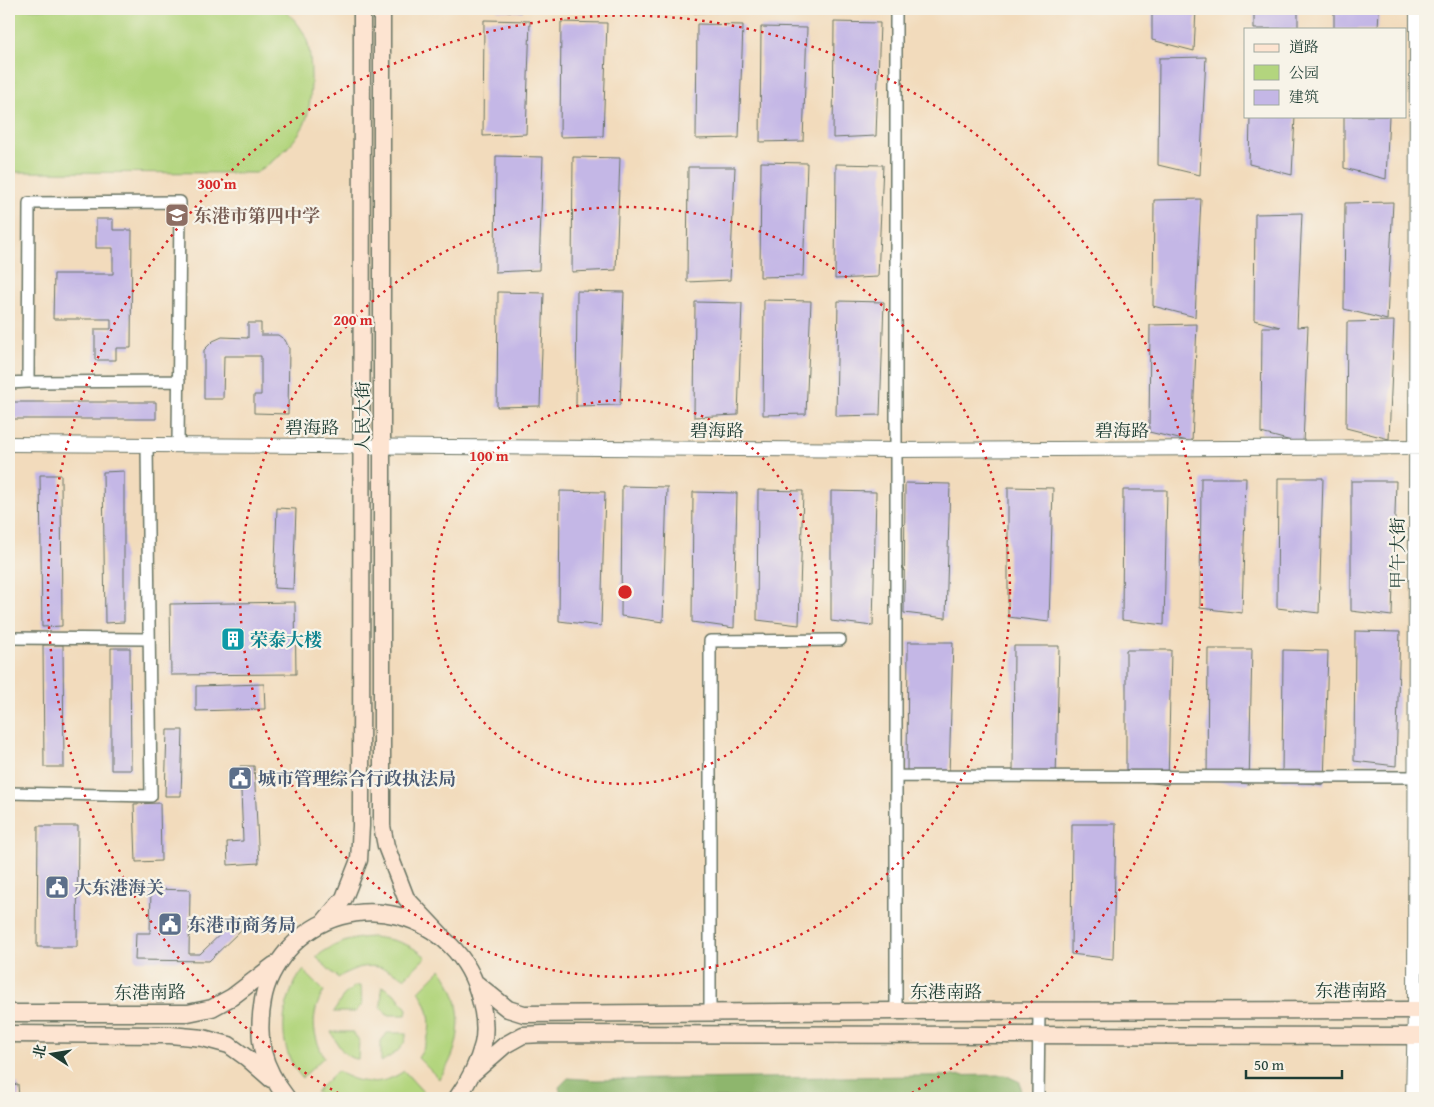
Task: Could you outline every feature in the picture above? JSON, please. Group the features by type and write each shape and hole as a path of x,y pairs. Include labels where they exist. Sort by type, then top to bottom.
{"main road":[{"name":"人民大街","path":"322,923 344,898 359,860 361,826 362,9"},
{"name":"人民大街","path":"382,9 382,826 386,846 406,898 462,957 477,984"},
{"path":"274,1081 262,1054 259,1024 264,991 278,962 297,940 322,923 351,914 383,912 412,919 441,935"},
{"name":"东港南路","path":"9,1012 188,1013 212,1008 232,997 278,962"},
{"name":"东港南路","path":"477,984 508,1009 524,1014 1420,1010"},
{"path":"474,1073 483,1043 484,1013 477,984"},
{"path":"9,1034 170,1035 203,1038 229,1045 274,1081 287,1098"},
{"path":"457,1098 474,1073 505,1045 523,1035 1419,1036"}],"street":[{"path":"896,9 896,1011"},
{"name":"甲午大街","path":"1413,1098 1420,1010 1420,447 1417,9"},
{"path":"28,382 29,203 180,202 178,445"},
{"path":"9,382 179,381"},
{"name":"碧海路","path":"9,444 897,450 1420,447"},
{"path":"9,793 151,796 147,445"},
{"path":"9,638 149,639"},
{"path":"710,1013 710,641 840,640"},
{"path":"897,776 1420,777"},
{"path":"1038,1098 1039,1011"}],"green space":[{"path":"9,9 282,9 299,25 306,38 310,56 309,107 304,125 295,140 283,152 256,173 9,172"},
{"path":"372,937 401,942 414,948 426,957 404,978 387,969 371,966 355,969 338,978 316,957 342,942"},
{"path":"441,969 455,996 459,1024 453,1053 439,1079 418,1058 427,1041 430,1025 427,1008 419,991"},
{"path":"303,970 324,991 316,1008 314,1024 317,1040 324,1057 302,1078 293,1066 288,1052 284,1038 284,1024 289,996"},
{"path":"355,986 361,986 362,1005 355,1012 334,1012 343,996"},
{"path":"382,986 397,996 407,1009 406,1015 387,1015 381,1007"},
{"path":"331,1032 352,1032 359,1040 358,1059 345,1053"},
{"path":"387,1033 406,1033 406,1038 394,1054 381,1062 381,1041"},
{"path":"337,1071 354,1079 371,1082 388,1079 404,1071 425,1094 418,1098 325,1098 316,1092"},
{"path":"1005,1075 1020,1082 1021,1098 562,1098 559,1087 568,1078 595,1080"}],"building":[{"path":"522,9 522,12 497,10"},
{"path":"694,9 737,9 737,11 694,13"},
{"path":"1152,9 1196,9 1194,51 1152,40"},
{"path":"1254,9 1298,9 1298,28 1254,28"},
{"path":"1334,9 1379,9 1378,28 1334,28"},
{"path":"484,20 530,21 526,134 483,136"},
{"path":"561,22 607,23 603,136 560,137"},
{"path":"834,22 880,23 876,136 833,138"},
{"path":"697,24 743,25 739,138 696,139"},
{"path":"761,27 807,28 803,141 760,142"},
{"path":"1206,57 1200,175 1158,165 1159,58"},
{"path":"1250,118 1295,118 1292,175 1249,164"},
{"path":"1344,118 1389,118 1386,179 1344,168"},
{"path":"496,156 543,157 539,270 495,272"},
{"path":"573,157 620,158 616,270 572,272"},
{"path":"761,162 807,163 803,276 760,277"},
{"path":"836,164 883,165 878,277 835,279"},
{"path":"688,167 735,167 730,280 687,282"},
{"path":"1201,199 1195,317 1153,306 1154,200"},
{"path":"1393,202 1387,320 1344,309 1345,203"},
{"path":"1302,213 1297,327 1308,326 1303,444 1261,433 1262,327 1280,327 1254,320 1255,214"},
{"path":"9,215 12,215 12,265 9,265"},
{"path":"96,219 113,219 113,230 132,230 131,348 116,348 116,360 95,360 95,329 111,329 111,319 53,319 54,274 113,274 113,248 96,248"},
{"path":"577,291 624,292 620,405 576,406"},
{"path":"498,292 544,293 540,406 497,407"},
{"path":"764,300 811,301 806,414 763,415"},
{"path":"838,301 884,302 880,415 836,416"},
{"path":"695,302 742,303 738,415 694,417"},
{"path":"1394,321 1389,439 1346,428 1347,322"},
{"path":"248,323 261,323 261,335 278,335 285,340 289,348 288,414 254,413 254,395 261,395 261,356 224,356 223,399 204,399 204,350 213,341 222,337 248,338"},
{"path":"1197,324 1192,442 1149,432 1150,325"},
{"path":"9,402 156,402 156,419 9,419"},
{"path":"124,471 124,622 105,623 103,472"},
{"path":"40,475 61,475 62,626 42,627"},
{"path":"1201,478 1246,478 1242,613 1200,608"},
{"path":"1278,478 1323,478 1319,613 1277,608"},
{"path":"1351,481 1396,481 1392,616 1351,611"},
{"path":"905,483 950,484 946,618 904,613"},
{"path":"622,486 667,487 663,622 621,616"},
{"path":"1008,487 1053,488 1049,622 1008,617"},
{"path":"758,490 803,491 799,625 757,620"},
{"path":"1123,490 1167,490 1164,625 1122,620"},
{"path":"560,491 605,492 601,626 559,621"},
{"path":"831,491 876,492 873,626 831,621"},
{"path":"693,492 737,493 734,628 692,622"},
{"path":"277,508 296,509 293,589 274,588"},
{"name":"荣泰大楼","path":"295,602 296,674 171,675 170,604"},
{"path":"1355,631 1400,632 1396,766 1354,761"},
{"path":"908,642 953,642 949,777 907,772"},
{"path":"43,645 63,645 64,767 44,767"},
{"path":"1014,646 1059,646 1056,781 1013,775"},
{"path":"111,648 130,648 131,770 111,770"},
{"path":"1208,649 1252,649 1249,784 1207,779"},
{"path":"1126,650 1171,650 1168,785 1126,779"},
{"path":"1283,650 1328,651 1324,785 1282,780"},
{"path":"264,684 265,709 196,711 196,686"},
{"path":"167,730 183,730 181,796 165,796"},
{"path":"240,766 254,766 259,863 228,865 227,842 243,841"},
{"path":"160,803 161,861 136,862 134,804"},
{"path":"1072,824 1116,824 1113,959 1071,954"},
{"name":"大东港海关","path":"38,826 78,826 77,947 37,947"},
{"name":"东港市商务局","path":"151,889 190,890 189,954 200,954 235,920 243,928 209,961 135,960 136,933 150,933"},
{"path":"18,1084 19,1098 9,1098 9,1085"}],"place":[{"name":"东港市第四中学","path":"177,215"},
{"name":"荣泰大楼","path":"233,639"},
{"name":"城市管理综合行政执法局","path":"240,778"},
{"name":"大东港海关","path":"57,887"},
{"name":"东港市商务局","path":"170,924"}]}
